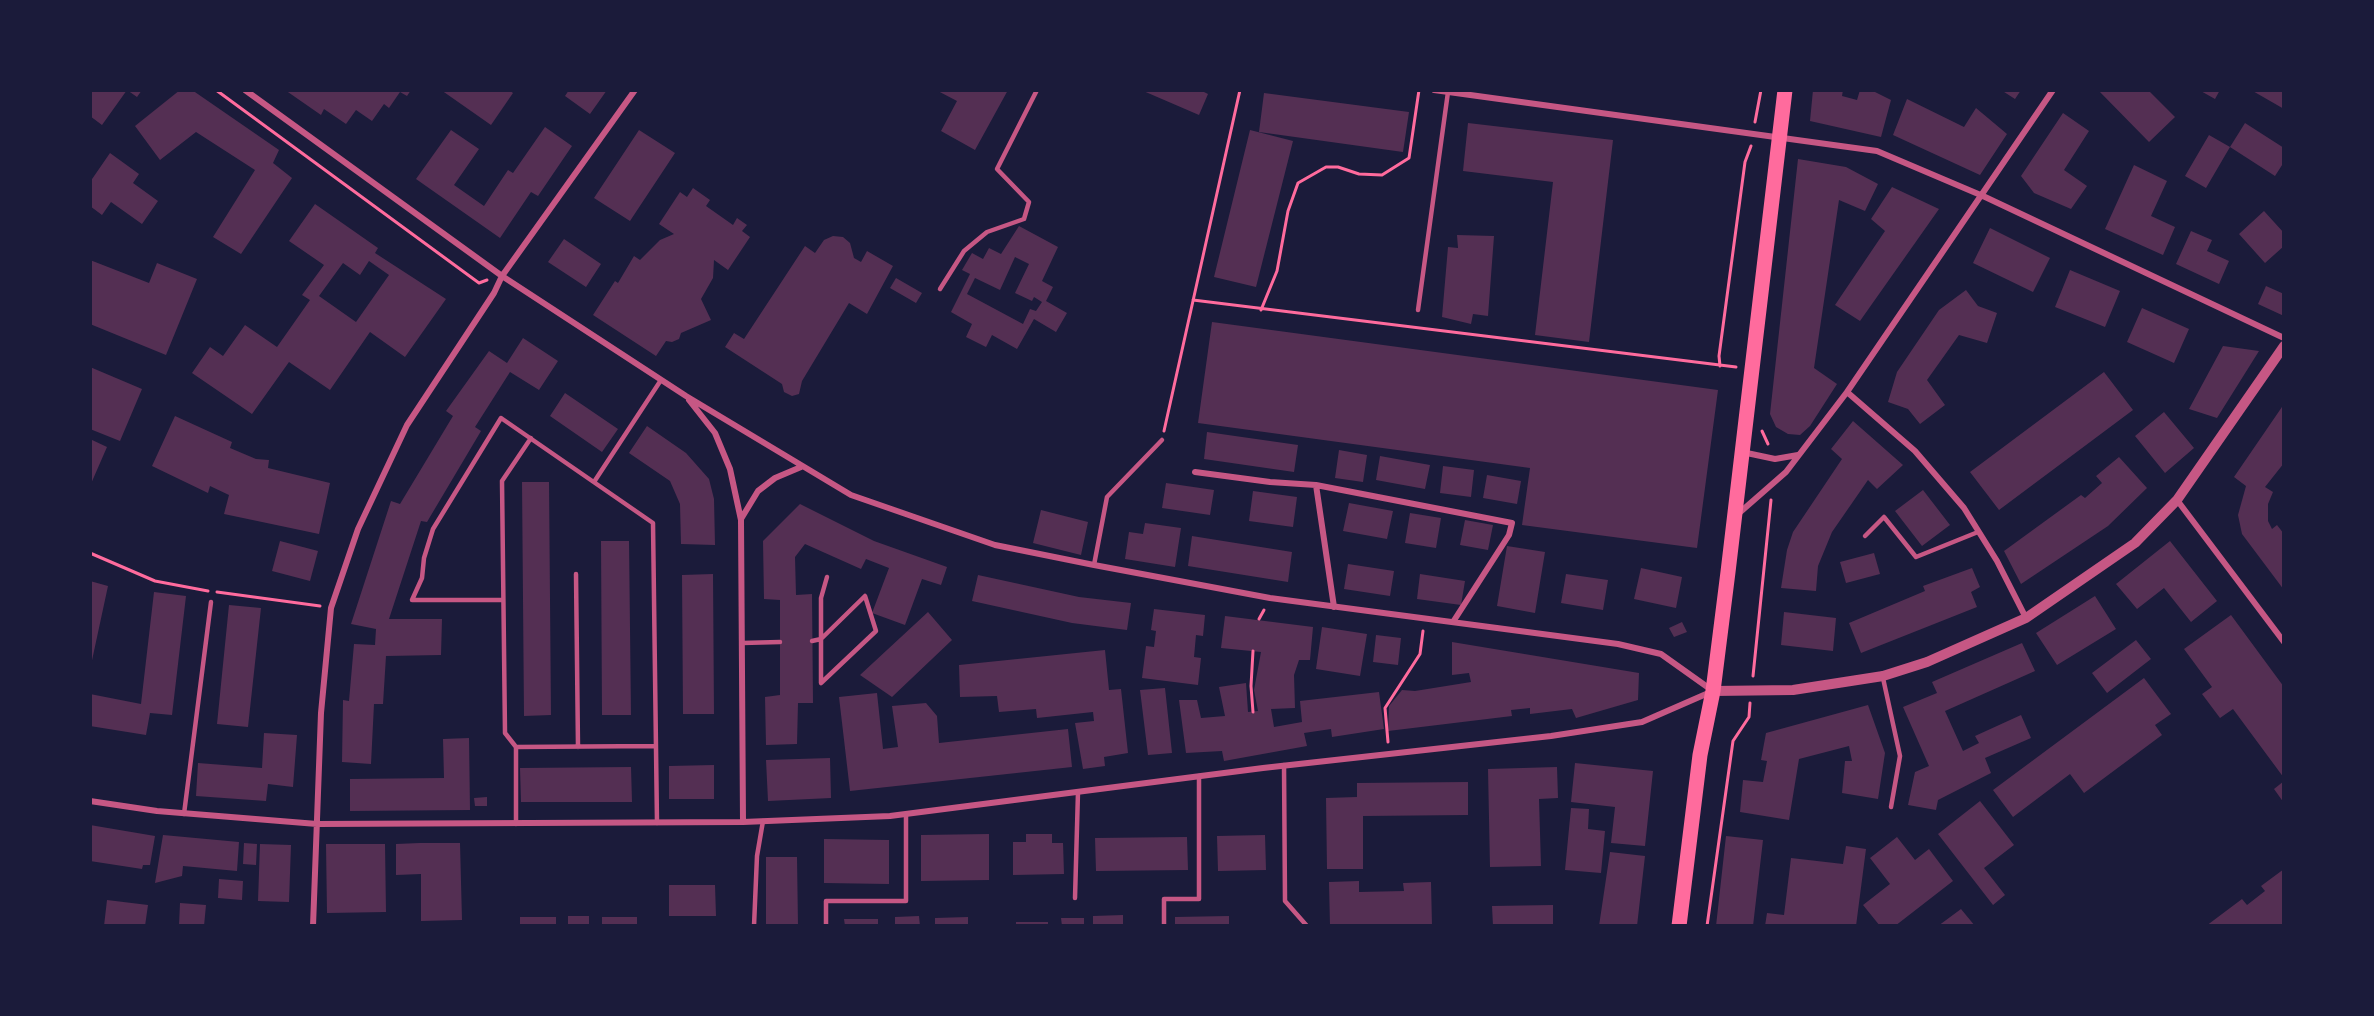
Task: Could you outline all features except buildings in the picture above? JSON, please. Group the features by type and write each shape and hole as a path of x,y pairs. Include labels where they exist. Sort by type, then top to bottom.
{"main road":[{"path":"1678,926 1700,755 1713,691 1785,90"}],"street":[{"path":"245,90 502,276 686,396 851,495 995,545 1094,565 1334,607 1617,644 1661,654 1713,691"},
{"path":"312,926 321,713 332,608 358,529 407,425 494,293 502,276 635,90"},
{"path":"1434,90 1877,151 1983,196 2284,338"},
{"path":"1735,517 1773,486 1847,392 1983,196 2053,90"},
{"path":"90,801 184,814 317,824 743,822 906,814 1284,765 1551,736 1642,722 1713,691 1793,690 1883,676 1928,662 2026,618 2135,543 2177,500 2284,346"},
{"path":"1847,392 1915,451 1964,508 2026,618"},
{"path":"686,396 715,433 730,469 741,520 743,822"},
{"path":"1742,452 1775,459 1797,455"},
{"path":"741,520 758,491 775,478 801,467"},
{"path":"1195,472 1270,482 1316,484 1512,523 1509,535 1453,622"},
{"path":"1316,484 1334,607"},
{"path":"2177,500 2284,642"}],"lane":[{"path":"940,289 964,251 972,244 987,232 1024,219 1029,202 997,169 1036,90"},
{"path":"1418,310 1448,92"},
{"path":"594,482 661,380"},
{"path":"503,600 412,600 422,578 424,558 433,528 501,418 653,523 657,823"},
{"path":"516,824 516,747 505,733 502,481 531,438"},
{"path":"1094,565 1107,497 1162,440"},
{"path":"1865,536 1884,517 1916,557 1978,532"},
{"path":"576,574 578,747"},
{"path":"813,641 821,639 865,596 876,631 821,683 821,639 821,598 826,577"},
{"path":"184,814 211,602"},
{"path":"742,643 780,642"},
{"path":"1883,676 1900,756 1891,807"},
{"path":"516,747 656,746"},
{"path":"1284,765 1284,901 1306,926"},
{"path":"1164,926 1164,899 1199,899 1199,776"},
{"path":"1075,898 1078,792"},
{"path":"826,926 826,901 906,901 906,814"},
{"path":"753,926 763,821"}],"path":[{"path":"216,90 479,283 502,276"},
{"path":"1162,440 1240,90"},
{"path":"1260,310 1277,271 1288,212 1298,183 1326,167 1338,167 1359,174 1382,175 1409,158 1419,90"},
{"path":"1193,300 1720,366 1719,356 1745,162 1761,90"},
{"path":"1760,428 1775,459"},
{"path":"1707,926 1733,741 1749,717 1773,486"},
{"path":"90,553 155,581 332,608"},
{"path":"1389,754 1385,708 1420,654 1424,620"},
{"path":"1253,651 1251,686 1253,712"}]}
